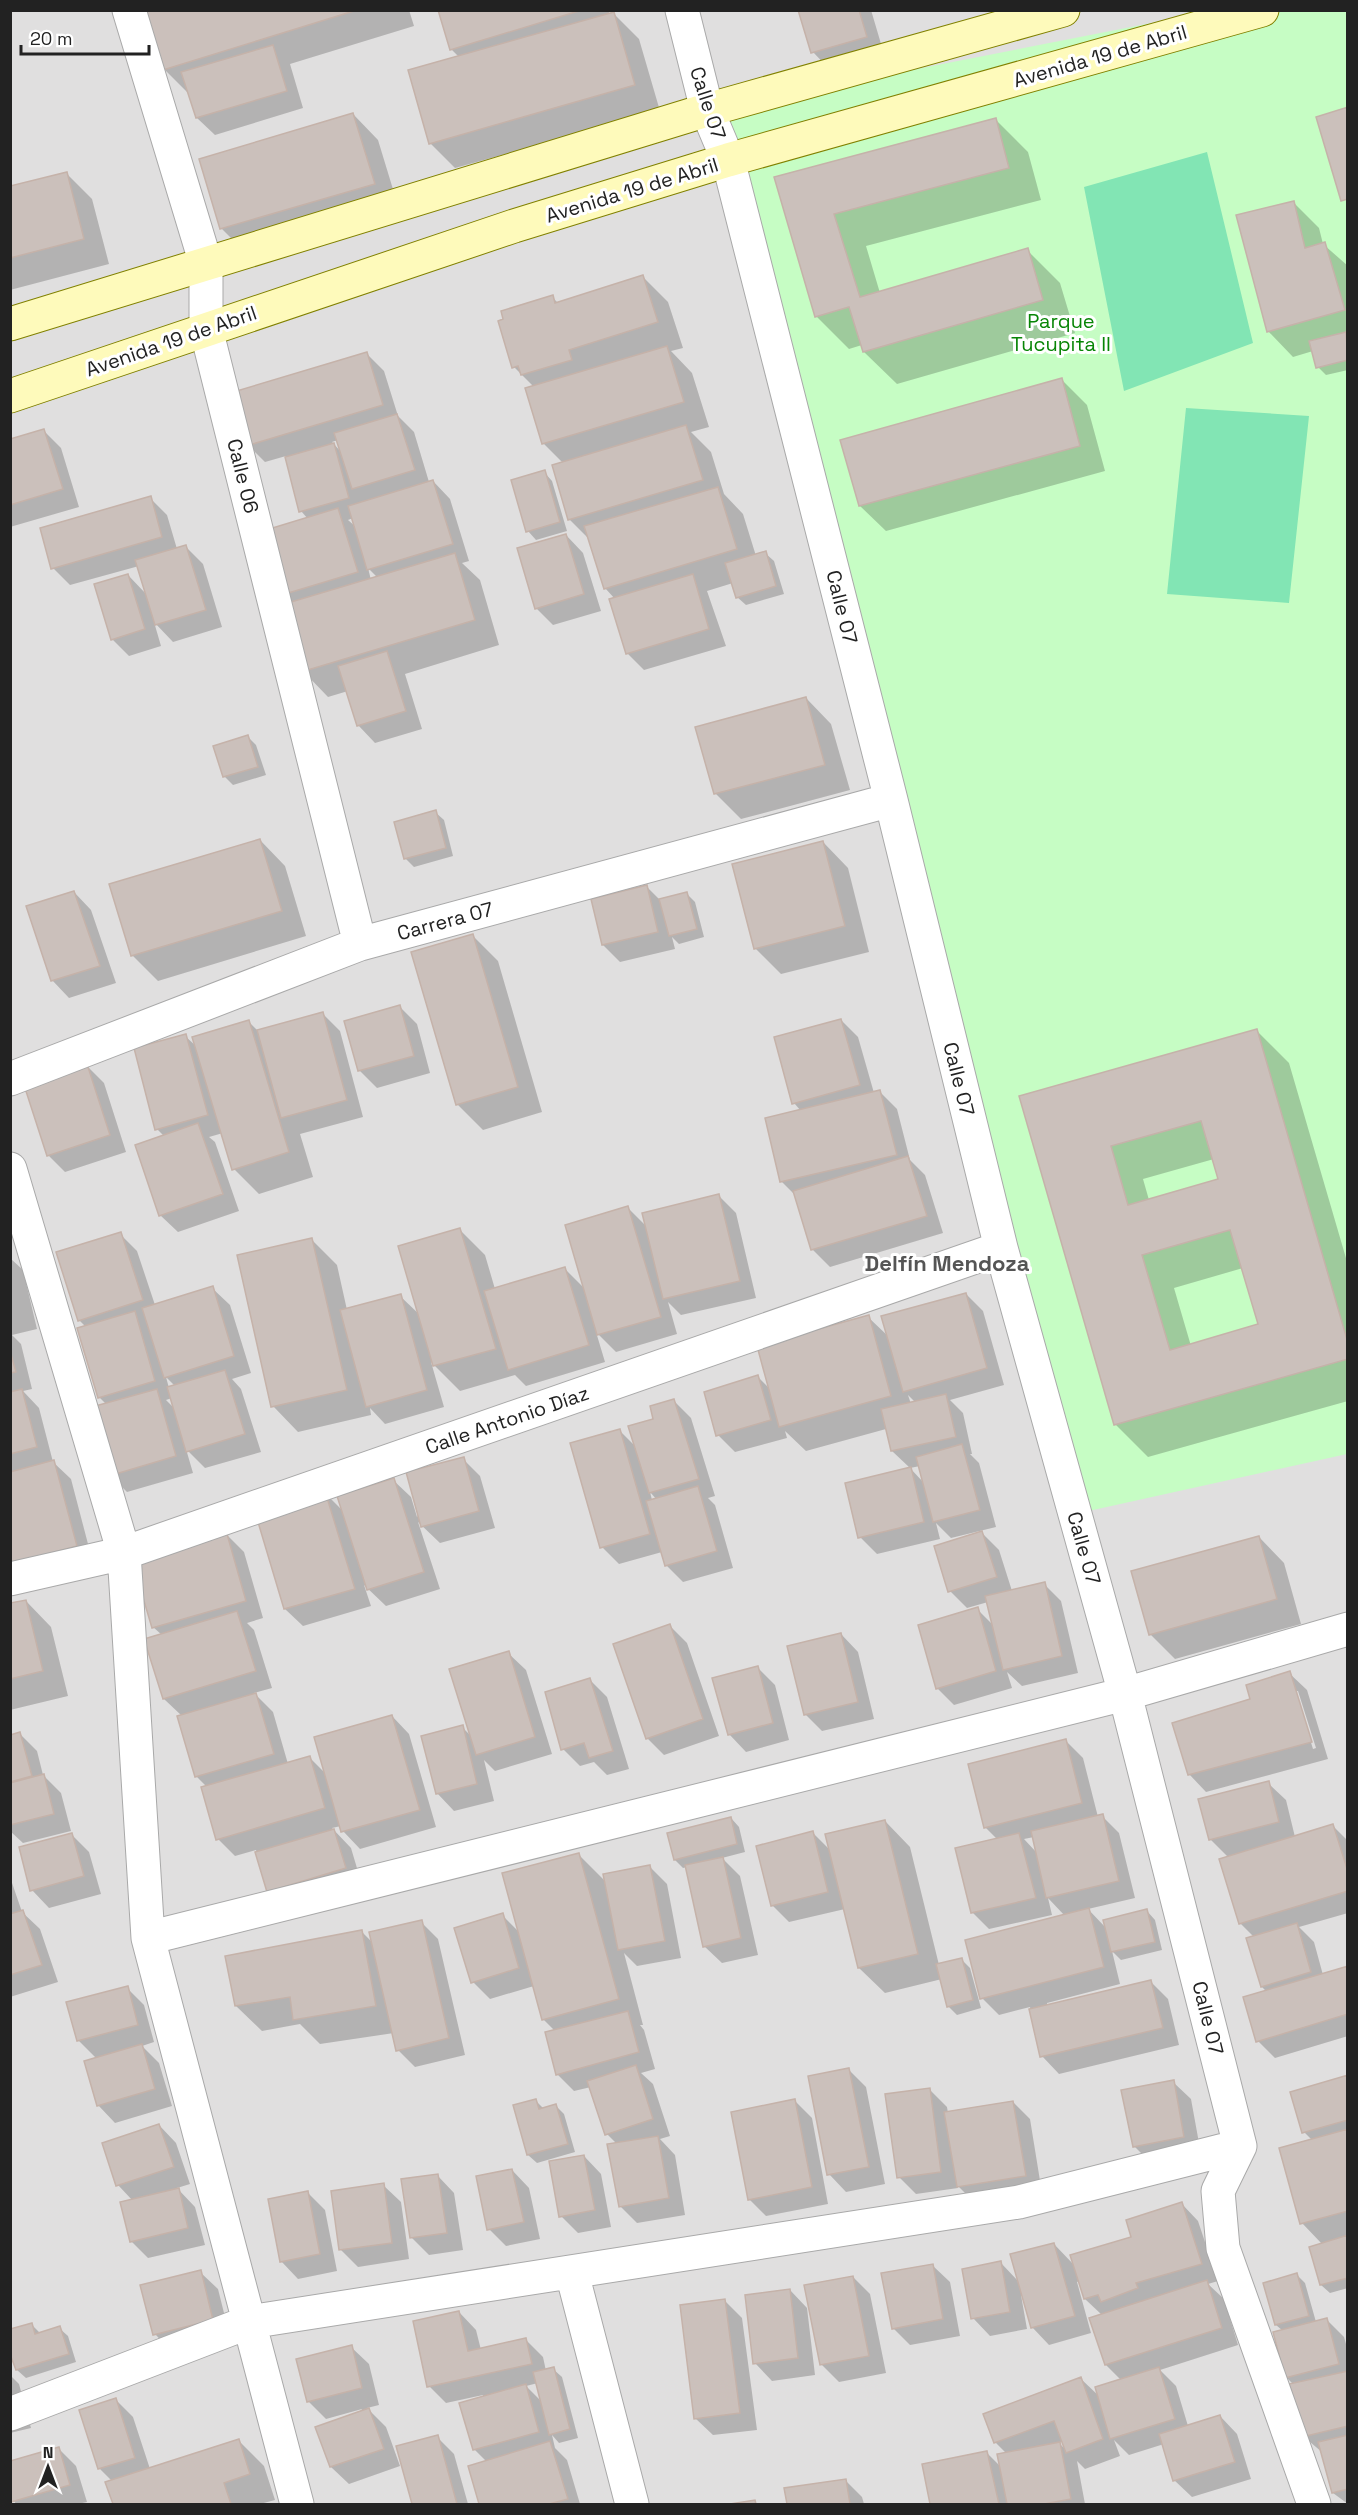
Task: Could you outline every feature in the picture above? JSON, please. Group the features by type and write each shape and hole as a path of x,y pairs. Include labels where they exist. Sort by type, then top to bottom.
{"street":[{"name":"Calle 06","path":"129,10 206,264 206,329 360,944"},
{"name":"Calle 07","path":"682,10 707,110 728,160 891,800 1001,1248 1125,1694 1240,2146"},
{"path":"10,324 707,110 1064,10"},
{"name":"Avenida 19 de Abril","path":"10,396 514,226 728,160 1248,12"},
{"name":"Carrera 07","path":"10,1079 360,944 891,800"},
{"path":"10,1169 124,1553 148,1938 297,2505"},
{"name":"Calle Antonio Díaz","path":"10,1580 124,1553 1001,1248"},
{"path":"148,1938 1125,1694 1347,1629"},
{"path":"10,2414 249,2322 1019,2202 1240,2146"},
{"path":"1240,2146 1218,2190 1223,2248 1314,2505"},
{"path":"572,2273 632,2505"}],"shaded area":[{"path":"11,11 1347,11 1347,2504 11,2504"}],"green space":[{"name":"Parque Tucupita II","path":"1213,11 1347,11 1347,1454 1075,1514 707,110"},
{"path":"1207,152 1253,343 1124,391 1084,187"},
{"path":"1186,408 1309,416 1289,603 1167,594"}],"building":[{"path":"145,10 357,10 163,70"},
{"path":"438,10 582,10 450,50"},
{"path":"798,10 859,10 867,37 811,53"},
{"path":"614,12 635,85 429,144 408,70"},
{"path":"273,45 287,91 196,118 181,72"},
{"path":"1348,107 1348,199 1341,201 1316,117"},
{"path":"353,113 375,184 220,229 199,159"},
{"path":"996,118 1009,168 834,214 860,297 1028,248 1043,300 863,352 849,307 815,317 774,177"},
{"path":"67,172 84,239 10,258 10,186"},
{"path":"1294,201 1305,248 1325,242 1345,310 1267,332 1236,215"},
{"path":"643,275 658,322 569,350 572,360 521,375 518,366 512,368 498,321 503,319 501,311 553,295 555,303"},
{"path":"1346,332 1348,360 1316,368 1309,341"},
{"path":"667,346 684,402 542,444 525,388"},
{"path":"367,352 383,405 246,446 230,393"},
{"path":"1062,378 1080,446 859,506 840,440"},
{"path":"397,414 415,470 352,489 334,433"},
{"path":"686,425 703,480 568,520 552,465"},
{"path":"44,429 63,489 10,505 10,439"},
{"path":"334,443 349,498 299,512 285,457"},
{"path":"545,470 560,522 526,532 511,480"},
{"path":"433,480 453,544 367,570 348,506"},
{"path":"718,487 737,549 604,589 584,526"},
{"path":"151,496 162,537 51,569 40,528"},
{"path":"338,508 358,572 275,597 256,533"},
{"path":"566,534 584,594 535,609 517,548"},
{"path":"186,545 206,610 155,625 135,560"},
{"path":"766,551 776,586 736,598 725,563"},
{"path":"455,553 475,620 301,672 281,605"},
{"path":"128,574 145,629 111,640 94,584"},
{"path":"693,574 709,629 626,654 609,599"},
{"path":"387,651 406,711 357,726 338,666"},
{"path":"806,697 825,765 714,794 695,727"},
{"path":"248,735 258,767 223,777 213,746"},
{"path":"436,810 446,848 404,859 394,822"},
{"path":"260,839 282,911 131,956 109,884"},
{"path":"823,841 845,926 754,949 732,864"},
{"path":"647,885 658,932 602,945 591,899"},
{"path":"74,891 100,966 51,981 26,906"},
{"path":"687,892 697,929 669,936 659,899"},
{"path":"473,934 518,1087 456,1105 411,952"},
{"path":"400,1005 414,1056 358,1071 344,1021"},
{"path":"323,1012 347,1100 281,1118 257,1030"},
{"path":"841,1019 860,1085 792,1104 774,1037"},
{"path":"249,1020 289,1152 232,1170 192,1037"},
{"path":"1257,1029 1348,1343 1348,1359 1114,1425 1019,1096","holes":["1201,1121 1218,1179 1128,1205 1111,1146","1230,1230 1258,1324 1170,1350 1142,1255"]},
{"path":"186,1034 208,1115 155,1130 134,1048"},
{"path":"87,1064 110,1135 47,1156 24,1085"},
{"path":"880,1090 897,1155 780,1182 765,1118"},
{"path":"198,1123 223,1194 159,1216 135,1145"},
{"path":"908,1156 927,1216 811,1250 793,1191"},
{"path":"719,1194 740,1281 663,1299 642,1213"},
{"path":"628,1206 661,1317 597,1335 565,1225"},
{"path":"460,1228 496,1349 433,1366 398,1246"},
{"path":"121,1232 143,1300 78,1321 56,1252"},
{"path":"312,1238 347,1390 271,1407 237,1255"},
{"path":"565,1267 589,1345 508,1370 484,1291"},
{"path":"213,1286 234,1356 164,1378 142,1308"},
{"path":"966,1293 987,1368 903,1392 881,1316"},
{"path":"401,1294 427,1390 366,1407 340,1310"},
{"path":"135,1311 155,1381 98,1398 77,1328"},
{"path":"869,1315 891,1396 779,1427 757,1346"},
{"path":"10,1351 16,1372 10,1373"},
{"path":"225,1370 245,1434 186,1452 167,1387"},
{"path":"758,1375 771,1420 716,1436 704,1392"},
{"path":"22,1389 37,1447 10,1454 10,1392"},
{"path":"157,1389 176,1456 109,1476 88,1408"},
{"path":"946,1394 956,1437 891,1451 881,1409"},
{"path":"674,1399 699,1479 649,1493 628,1426 653,1419 650,1406"},
{"path":"620,1429 650,1534 600,1548 570,1443"},
{"path":"962,1444 980,1510 933,1522 916,1457"},
{"path":"464,1457 479,1511 421,1527 406,1472"},
{"path":"54,1460 77,1546 10,1564 10,1472"},
{"path":"911,1467 924,1522 858,1538 845,1483"},
{"path":"394,1478 424,1572 367,1590 337,1496"},
{"path":"698,1486 717,1551 665,1566 646,1501"},
{"path":"325,1491 355,1589 284,1609 255,1512"},
{"path":"982,1531 997,1577 948,1592 934,1546"},
{"path":"227,1534 246,1601 152,1628 132,1560"},
{"path":"1259,1536 1277,1599 1149,1635 1131,1571"},
{"path":"1045,1582 1062,1656 1003,1670 985,1596"},
{"path":"26,1600 43,1671 10,1679 10,1603"},
{"path":"978,1607 996,1671 936,1689 918,1625"},
{"path":"237,1611 256,1671 163,1699 144,1639"},
{"path":"670,1624 703,1719 646,1739 613,1644"},
{"path":"841,1633 858,1702 804,1715 787,1646"},
{"path":"509,1651 535,1737 476,1755 449,1669"},
{"path":"758,1666 773,1723 728,1735 712,1678"},
{"path":"1290,1671 1312,1742 1188,1775 1172,1723 1250,1699 1246,1685"},
{"path":"590,1678 613,1751 589,1758 584,1743 561,1750 545,1692"},
{"path":"256,1693 274,1754 195,1777 177,1716"},
{"path":"392,1715 420,1810 341,1832 314,1737"},
{"path":"463,1725 477,1784 436,1794 421,1736"},
{"path":"20,1732 32,1776 10,1782 10,1735"},
{"path":"1066,1739 1082,1803 984,1828 968,1764"},
{"path":"310,1756 325,1808 216,1840 201,1787"},
{"path":"44,1774 54,1814 10,1825 10,1783"},
{"path":"1269,1781 1279,1822 1209,1840 1198,1799"},
{"path":"1103,1814 1119,1881 1046,1898 1031,1831"},
{"path":"731,1817 737,1844 674,1860 667,1833"},
{"path":"885,1820 918,1954 858,1968 825,1834"},
{"path":"1333,1824 1348,1872 1348,1891 1239,1924 1219,1859"},
{"path":"334,1829 346,1868 267,1892 255,1852"},
{"path":"813,1831 828,1892 771,1906 756,1846"},
{"path":"72,1833 84,1876 30,1891 19,1847"},
{"path":"1019,1833 1036,1898 971,1913 955,1848"},
{"path":"579,1853 619,1999 542,2020 502,1873"},
{"path":"723,1857 741,1938 703,1947 685,1865"},
{"path":"650,1865 665,1941 618,1950 603,1874"},
{"path":"1089,1908 1104,1967 980,1999 965,1940"},
{"path":"1147,1909 1155,1942 1111,1952 1103,1920"},
{"path":"23,1910 42,1965 10,1975 10,1914"},
{"path":"503,1913 519,1968 471,1983 454,1928"},
{"path":"422,1920 449,2038 396,2051 369,1932"},
{"path":"1297,1923 1311,1972 1261,1987 1246,1938"},
{"path":"362,1930 376,2006 293,2020 290,1997 235,2006 225,1956"},
{"path":"962,1958 973,2000 947,2007 936,1964"},
{"path":"1348,1966 1348,2014 1256,2042 1243,1997"},
{"path":"1151,1980 1163,2028 1040,2057 1029,2009"},
{"path":"128,1986 138,2025 77,2041 66,2002"},
{"path":"628,2011 639,2052 556,2075 545,2032"},
{"path":"142,2044 155,2089 97,2106 84,2061"},
{"path":"636,2065 653,2119 605,2135 587,2081"},
{"path":"849,2068 869,2167 827,2175 808,2076"},
{"path":"1348,2075 1348,2120 1302,2133 1290,2092"},
{"path":"1174,2080 1184,2137 1133,2147 1121,2090"},
{"path":"930,2088 941,2172 897,2178 885,2094"},
{"path":"536,2099 539,2109 556,2104 568,2144 527,2155 513,2105"},
{"path":"795,2099 812,2187 748,2200 731,2112"},
{"path":"1013,2101 1026,2176 957,2187 944,2112"},
{"path":"159,2124 174,2167 116,2186 102,2143"},
{"path":"1348,2129 1348,2211 1300,2224 1279,2148"},
{"path":"658,2136 669,2198 619,2207 607,2144"},
{"path":"584,2155 595,2210 559,2217 549,2161"},
{"path":"512,2169 524,2222 487,2230 476,2176"},
{"path":"438,2174 447,2233 410,2238 401,2179"},
{"path":"384,2183 392,2243 339,2250 331,2191"},
{"path":"179,2188 188,2228 130,2242 120,2202"},
{"path":"308,2191 320,2254 280,2262 268,2199"},
{"path":"1182,2202 1202,2264 1136,2283 1138,2288 1101,2302 1098,2295 1084,2299 1070,2255 1131,2237 1126,2220"},
{"path":"1348,2235 1348,2278 1320,2285 1309,2247"},
{"path":"1054,2243 1075,2316 1031,2328 1010,2254"},
{"path":"1001,2261 1010,2312 971,2319 962,2269"},
{"path":"933,2264 943,2319 892,2329 881,2273"},
{"path":"201,2270 213,2320 153,2335 140,2285"},
{"path":"1297,2273 1309,2316 1275,2325 1263,2283"},
{"path":"853,2276 869,2356 820,2365 804,2285"},
{"path":"1207,2280 1222,2328 1105,2365 1089,2318"},
{"path":"790,2289 798,2358 753,2364 745,2295"},
{"path":"725,2299 740,2413 694,2419 680,2305"},
{"path":"459,2311 468,2351 526,2338 532,2364 427,2387 413,2321"},
{"path":"1327,2318 1339,2364 1285,2378 1273,2332"},
{"path":"32,2323 35,2334 60,2326 69,2354 16,2370 10,2354 10,2329"},
{"path":"352,2345 362,2388 307,2402 296,2359"},
{"path":"554,2367 570,2429 549,2435 533,2372"},
{"path":"1159,2367 1175,2419 1110,2439 1095,2387"},
{"path":"1348,2371 1348,2426 1302,2437 1289,2384"},
{"path":"1081,2377 1103,2439 1066,2453 1054,2421 994,2443 983,2414"},
{"path":"526,2384 539,2432 473,2450 459,2403"},
{"path":"116,2398 135,2458 98,2469 79,2410"},
{"path":"369,2408 384,2449 330,2467 315,2427"},
{"path":"1220,2415 1235,2462 1173,2481 1159,2434"},
{"path":"438,2435 457,2504 412,2504 396,2446"},
{"path":"1348,2435 1348,2489 1332,2493 1318,2442"},
{"path":"239,2439 250,2474 224,2483 231,2504 113,2504 105,2482"},
{"path":"550,2441 568,2499 549,2504 479,2504 468,2466"},
{"path":"1060,2442 1071,2499 1044,2504 1007,2504 997,2454"},
{"path":"59,2447 70,2485 11,2502 10,2461"},
{"path":"987,2451 999,2504 930,2504 922,2464"},
{"path":"846,2479 850,2504 787,2504 784,2488"},
{"path":"755,2500 756,2504 730,2504"}],"district":[{"name":"Delfín Mendoza","path":"947,1263"}]}
